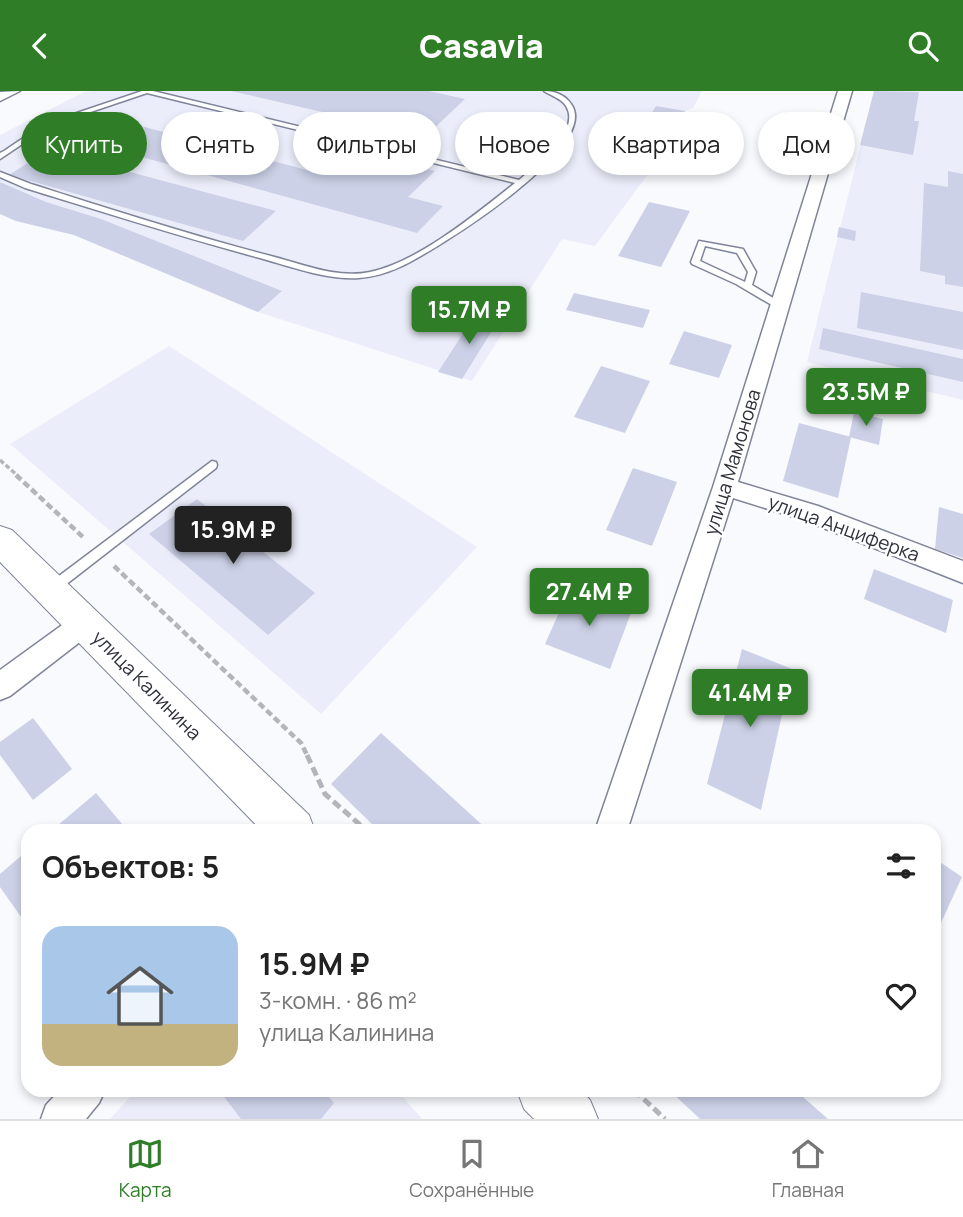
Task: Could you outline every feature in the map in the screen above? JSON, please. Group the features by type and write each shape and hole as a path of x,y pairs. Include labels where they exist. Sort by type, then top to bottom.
{"main road":[{"name":"улица Калинина","path":"0,540 286,824"},
{"path":"550,1097 571,1119"}],"street":[{"name":"улица Мамонова","path":"613,824 725,487 845,91"},
{"name":"улица Анциферка","path":"725,487 810,513 963,572"},
{"path":"0,687 85,623"},
{"path":"60,1119 80,1097"}],"lane":[{"path":"0,157 38,129 53,122 131,99 146,91 518,182"},
{"path":"0,174 28,186 223,246 341,276 374,274 388,269 469,221 555,152 570,127 573,107 559,95 547,91"},
{"path":"748,285 752,272 740,251 702,243 695,262 735,277 780,306"},
{"path":"50,589 212,465"}],"path":[{"path":"0,460 301,743 325,794 359,824"},
{"path":"641,1097 664,1119"}],"shaded area":[{"path":"702,91 693,108 684,112 588,112 588,175 647,175 595,246 562,239 472,381 258,312 74,235 16,221 0,214 0,135 21,124 21,175 147,175 147,112 45,112 84,92"},
{"path":"874,91 963,91 963,400 807,362"},
{"path":"169,346 477,547 321,714 10,444"},
{"path":"130,1097 403,1097 422,1119 110,1119"}],"building":[{"path":"231,91 429,91 465,99 441,122 441,112 322,112"},
{"path":"874,91 919,92 914,121 919,121 913,155 860,145"},
{"path":"656,106 685,111 684,112 652,112"},
{"path":"147,128 161,131 161,162 147,159"},
{"path":"279,163 293,166 293,175 431,175 408,197 443,206 417,233 207,175 279,175"},
{"path":"21,167 21,175 141,175 276,211 243,241 9,175"},
{"path":"948,171 963,174 963,287 945,284 945,276 920,271 924,183 948,187"},
{"path":"0,182 282,291 258,312 74,235 16,221 0,214"},
{"path":"649,202 690,211 661,267 618,256"},
{"path":"839,227 856,231 855,241 837,237"},
{"path":"861,292 963,312 963,350 857,328"},
{"path":"574,293 650,310 643,328 566,310"},
{"path":"477,312 500,318 462,379 438,372"},
{"path":"823,328 963,359 963,382 819,349"},
{"path":"684,331 732,345 719,378 669,364"},
{"path":"601,366 650,381 625,433 574,417"},
{"path":"854,412 883,419 879,445 849,437"},
{"path":"799,423 851,437 838,498 783,481"},
{"path":"633,468 677,482 652,546 606,530"},
{"path":"197,499 315,593 268,635 149,534"},
{"path":"939,507 963,514 963,558 935,549"},
{"path":"874,569 953,600 946,633 864,599"},
{"path":"570,588 632,610 610,669 545,644"},
{"path":"742,649 792,669 761,810 707,784"},
{"path":"33,718 72,769 33,800 0,755 0,742"},
{"path":"381,733 481,824 372,824 331,784"},
{"path":"96,793 122,824 59,824"},
{"path":"21,856 21,917 0,887 0,874"},
{"path":"941,863 962,877 941,923"},
{"path":"224,1097 329,1097 334,1103 321,1119 241,1119"},
{"path":"676,1097 803,1097 828,1119 700,1119"}]}
